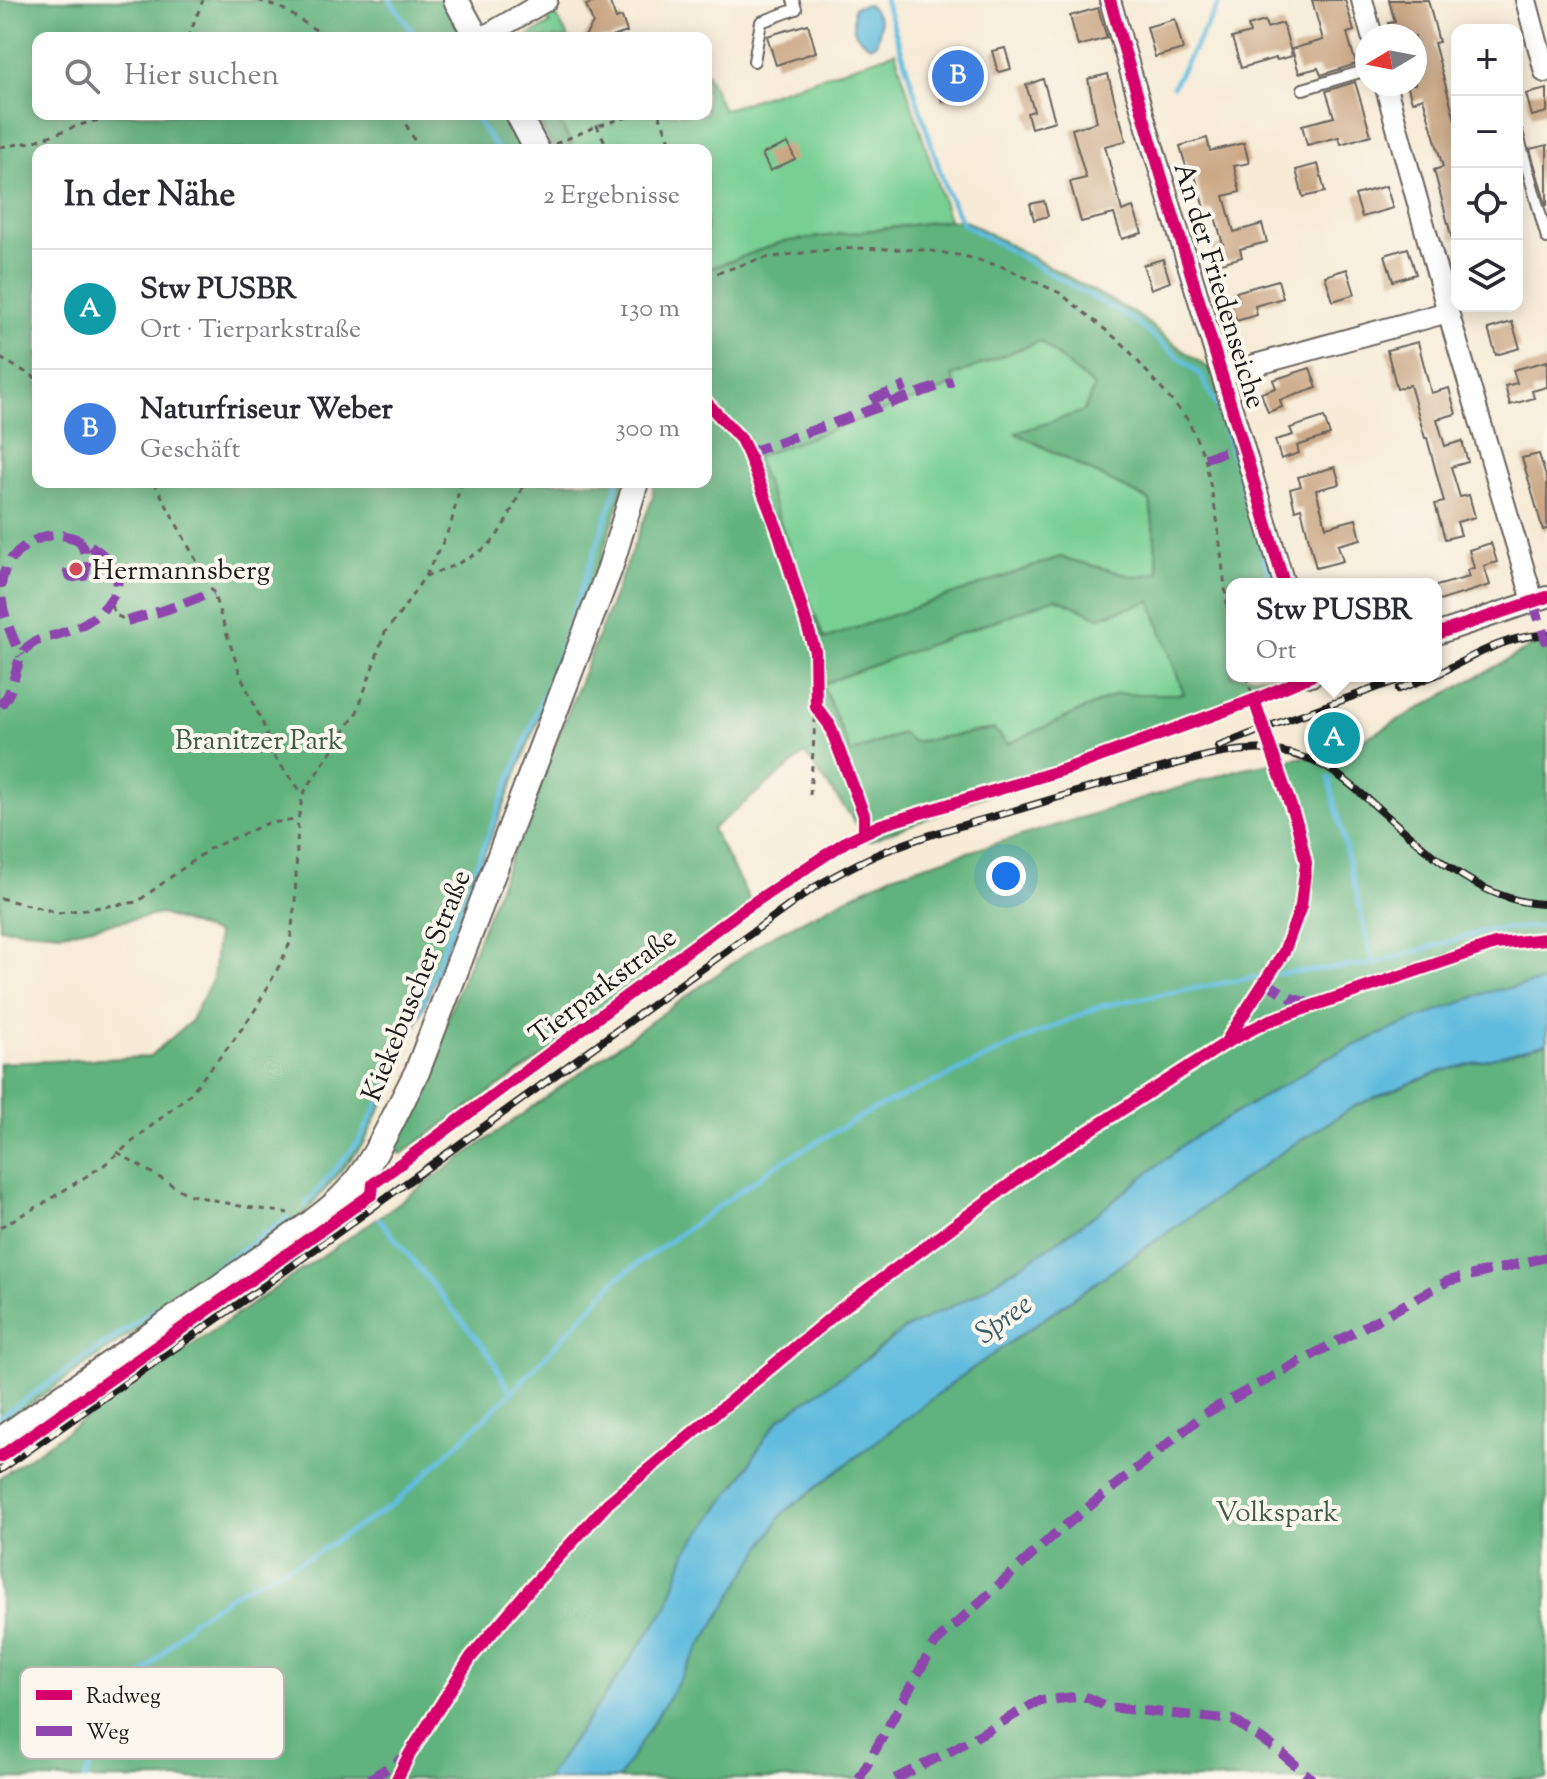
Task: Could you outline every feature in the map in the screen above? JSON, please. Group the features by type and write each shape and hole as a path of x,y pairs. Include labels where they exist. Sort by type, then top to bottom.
{"street":[{"path":"456,0 475,32"},
{"path":"490,32 547,0"},
{"name":"An der Friedenseiche","path":"1110,0 1282,578"},
{"path":"1362,0 1369,24"},
{"path":"1526,0 1545,72"},
{"path":"1388,96 1448,312 1540,599 1442,632"},
{"path":"521,120 534,144"},
{"name":"An der Friedenseiche","path":"1222,374 1448,312"},
{"name":"Kiekebuscher Straße","path":"0,1440 311,1223 342,1198 376,1150 417,1072 610,568 634,488"}],"lane":[{"path":"754,61 761,22 796,9 793,0"},
{"path":"1303,89 1355,74"},
{"path":"1523,153 1547,238"},
{"name":"Tierparkstraße","path":"342,1198 373,1184 741,911 864,832"}],"path":[{"path":"190,32 203,0"},
{"path":"258,0 283,9 319,32"},
{"path":"0,147 32,142 99,120"},
{"path":"404,120 415,144"},
{"path":"594,120 606,144"},
{"path":"568,138 618,120"},
{"path":"662,120 672,144"},
{"path":"712,275 759,259 809,252 854,248 925,250 964,256 1003,267 1060,293 1124,345 1188,420 1205,458 1217,519 1226,596"},
{"path":"0,358 32,376"},
{"path":"157,488 213,592 240,674 263,724 273,755 303,794"},
{"path":"0,1225 104,1165 189,1095 255,1010 290,943 298,820 303,794 357,712 385,632 425,576 451,524 460,488"},
{"path":"425,576 443,570 489,545 522,488"},
{"path":"111,606 116,615 127,621"},
{"path":"1248,682 1254,700"},
{"path":"810,795 816,707"},
{"path":"0,898 59,913 137,902 209,849 268,823 298,820"},
{"path":"117,1152 187,1194 295,1214 311,1223"}],"green space":[{"name":"Branitzer Park","path":"0,0 443,0 460,32 32,32 32,120 505,120 519,144 32,144 32,488 623,488 593,583 397,1073 364,1143 308,1210 0,1425 0,1063 149,1057 190,1022 213,978 217,934 161,914 62,933 0,928"},
{"path":"551,8 565,32 536,32 550,24 543,12"},
{"path":"895,52 949,220 782,242 712,268 712,144 572,144 558,120 712,120 712,85 723,110"},
{"path":"537,120 558,120 572,144 551,144"},
{"path":"949,220 966,221 1136,314 1213,371 1274,578 1226,578 1226,682 1276,682 869,841 805,754 712,829 755,910 401,1154 389,1148 417,1094 653,497 653,488 712,488 712,268 782,242","holes":["1040,341 1094,387 1084,411 1016,433 1150,501 1159,572 1136,577 1060,557 824,639 756,457 955,385 952,376","1056,598 1100,617 1151,601 1184,694 1117,694 1008,744 994,729 913,742 902,733 851,753 822,684"]},
{"path":"1040,341 1094,387 1084,411 1017,434 1150,501 1159,573 1136,577 1060,557 824,639 755,456 954,385 952,376"},
{"path":"1056,598 1100,617 1151,600 1184,695 1117,694 1008,744 994,729 913,742 902,733 851,753 822,684"},
{"path":"1547,638 1547,981 1488,992 1326,1058 1188,1141 1102,1210 1042,1252 971,1297 903,1330 766,1436 742,1477 686,1552 668,1606 546,1779 0,1779 0,1477 386,1212 766,939 892,875 1244,768 1355,744"},
{"name":"Volkspark","path":"1547,1043 1547,1779 618,1779 783,1513 956,1380 1291,1146 1355,1106 1435,1073"}],"water":[{"path":"867,4 880,22 876,44 870,46 859,38 853,26 854,7"},
{"name":"Spree","path":"1547,981 1547,1043 1435,1073 1355,1106 1291,1146 956,1380 783,1513 618,1779 546,1779 668,1606 686,1552 781,1418 903,1330 971,1297 1042,1252 1102,1210 1188,1141 1326,1058 1488,992"}],"building":[{"path":"609,0 616,19 622,17 627,32 588,32 593,23 586,5"},
{"path":"1312,0 1345,0 1354,31 1347,33 1355,64 1321,75 1318,68 1299,73 1292,49 1323,40"},
{"path":"1389,0 1428,0 1439,42 1434,43 1451,105 1451,235 1434,170 1443,167 1423,98 1412,102 1410,96 1427,96 1427,24 1388,23 1395,22"},
{"path":"1098,8 1107,38 1078,46 1070,16"},
{"path":"1175,19 1183,49 1155,57 1147,27"},
{"path":"1265,21 1267,28 1283,23 1292,56 1241,68 1232,38 1250,33 1248,26"},
{"path":"808,24 816,52 776,65 767,36"},
{"path":"1005,48 1011,69 998,72 992,51"},
{"path":"962,52 974,92 942,101 931,61"},
{"path":"1108,74 1126,141 1105,146 1122,211 1133,207 1142,233 1122,239 1114,214 1081,222 1070,182 1086,178 1072,129 1097,122 1088,79"},
{"path":"1043,79 1055,121 1031,128 1027,113 1034,111 1026,85"},
{"path":"1355,82 1355,96 1359,96 1371,135 1341,144 1339,137 1307,145 1302,125 1334,117 1326,91"},
{"path":"1547,89 1547,112 1532,116 1526,94"},
{"path":"1207,138 1210,151 1244,143 1249,163 1234,166 1240,192 1224,196 1234,232 1262,224 1267,242 1240,249 1242,257 1218,264 1213,247 1223,244 1213,210 1205,212 1193,168 1187,170 1180,146"},
{"path":"788,143 795,159 770,171 762,154"},
{"path":"1547,145 1547,205 1546,205 1530,149"},
{"path":"1318,164 1325,192 1303,197 1296,170"},
{"path":"1386,186 1393,208 1362,217 1355,195"},
{"path":"1044,201 1048,216 1034,220 1030,204"},
{"path":"1408,248 1416,274 1393,281 1385,255"},
{"path":"1163,259 1170,282 1151,289 1143,265"},
{"path":"1347,269 1355,294 1333,301 1325,276"},
{"path":"1278,280 1283,298 1255,306 1257,315 1236,321 1231,303 1239,300 1236,292"},
{"path":"1512,322 1520,348 1496,355 1488,329"},
{"path":"1418,342 1431,393 1449,388 1456,414 1437,419 1445,446 1462,441 1468,462 1451,467 1460,497 1469,495 1475,517 1457,522 1461,535 1445,539 1435,504 1444,502 1427,438 1410,385 1397,389 1387,350"},
{"path":"1547,361 1547,387 1532,391 1534,398 1510,405 1505,386 1517,383 1513,370"},
{"path":"1310,368 1317,388 1280,400 1282,407 1268,412 1261,393 1276,388 1273,380"},
{"path":"1324,417 1330,435 1297,446 1299,453 1281,459 1275,440 1293,435 1290,428"},
{"path":"1539,454 1547,480 1547,529 1543,530 1522,458"},
{"path":"1335,467 1340,484 1316,490 1326,527 1356,519 1361,539 1338,545 1343,561 1316,568 1301,508 1295,510 1290,489 1301,486 1298,477"},
{"path":"1491,543 1497,562 1484,566 1490,585 1442,600 1442,584 1469,577 1467,570 1474,568 1469,550"},
{"path":"1344,726 1349,742 1330,748 1325,733"}],"waterway":[{"path":"390,0 413,32"},
{"path":"885,0 946,190 963,224 1133,320 1201,375 1218,408 1270,578"},
{"path":"1173,86 1221,0"},
{"path":"476,120 494,144"},
{"path":"305,1205 359,1141 395,1072 553,671 616,488"},
{"path":"1329,778 1373,964"},
{"path":"1277,974 1373,964 1489,930 1547,926"},
{"path":"150,1667 193,1620 247,1586 311,1556 394,1504 511,1393 618,1278 775,1166 872,1110 1101,1006 1256,977"},
{"path":"0,1417 287,1218"},
{"path":"379,1219 490,1355 511,1393"},
{"path":"85,1779 93,1759"}],"railway":[{"path":"1442,672 1503,643 1547,635"},
{"path":"1218,747 1392,682"},
{"path":"1399,689 1417,682"},
{"path":"0,1470 257,1291 815,887 861,862 906,843 1191,760 1234,751 1267,750 1296,755 1331,770 1431,853 1475,883 1498,894 1547,904"}],"marked path":[{"path":"748,453 953,381"},
{"path":"871,400 906,386"},
{"path":"1205,458 1245,446"},
{"path":"0,706 7,697 27,647 87,622 112,597 117,589 117,578 108,560 99,552 79,540 50,535 30,543 13,557 3,576 1,595 7,622 21,656"},
{"path":"78,576 84,576 86,567 80,541"},
{"path":"74,565 80,571 74,577 68,571 74,565"},
{"path":"127,621 213,592"},
{"path":"1533,601 1547,644"},
{"path":"1264,981 1291,998 1312,1004"},
{"path":"859,1779 935,1643 1056,1533 1206,1413 1448,1281 1547,1257"},
{"path":"895,1779 1039,1701 1084,1696 1107,1707 1233,1720 1279,1751 1312,1779"},
{"path":"370,1779 405,1757"}],"cycle path":[{"path":"1110,0 1282,578"},
{"path":"712,408 741,439 779,534 815,651 816,707 829,724 864,815 864,832"},
{"path":"1442,632 1547,597"},
{"path":"0,1457 372,1194 373,1184 741,911 847,841 881,825 1069,768 1297,682"},
{"path":"1227,1040 1284,952 1301,906 1306,863 1297,824 1254,700"},
{"path":"397,1779 471,1657 608,1503 840,1310 1036,1165 1224,1044 1268,1021 1495,944 1547,939"}],"place":[{"name":"Naturfriseur Weber","path":"958,76"},
{"name":"Hermannsberg","path":"76,569"},
{"name":"Stw PUSBR","path":"1334,738"}]}
